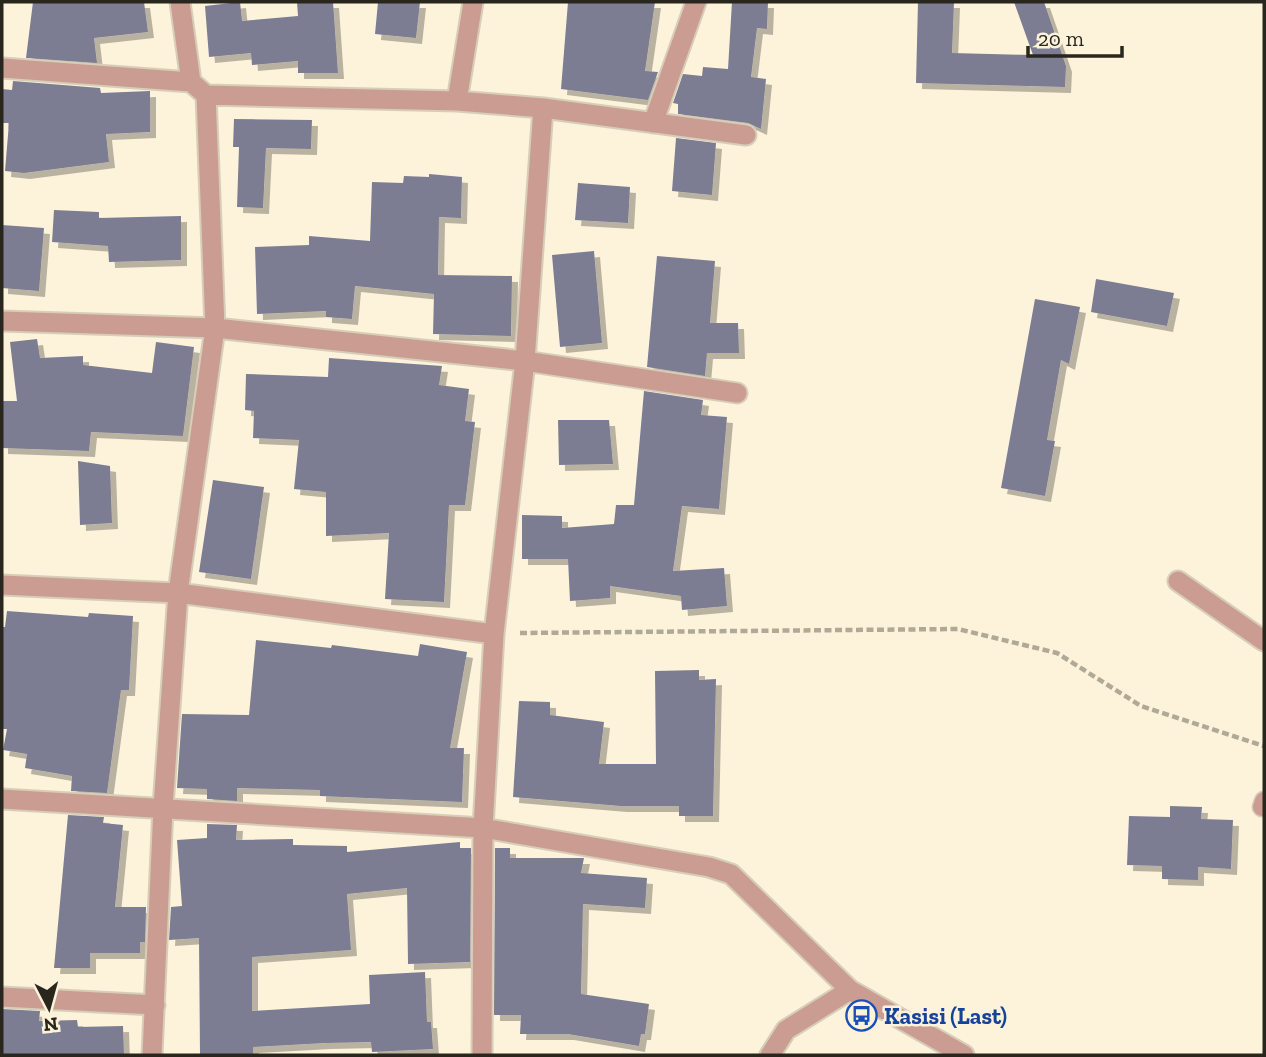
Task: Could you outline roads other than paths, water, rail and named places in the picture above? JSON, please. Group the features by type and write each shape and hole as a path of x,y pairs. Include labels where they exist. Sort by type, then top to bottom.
{"street":[{"path":"180,2 191,82"},
{"path":"457,101 473,2"},
{"path":"653,123 696,2"},
{"path":"2,68 191,82 206,95 457,101 543,108 746,135"},
{"path":"152,1055 163,807 178,593 215,328 206,95"},
{"path":"482,1055 483,828 494,634 525,361 543,108"},
{"path":"2,321 215,328 525,361 737,393"},
{"path":"1178,581 1264,641"},
{"path":"2,585 178,593 494,634"},
{"path":"2,799 483,828 724,871 850,990 964,1055"},
{"path":"770,1055 786,1030 850,990"},
{"path":"2,997 155,1005"}],"place":[{"name":"Kasisi (Last)","path":"861,1016"}]}
